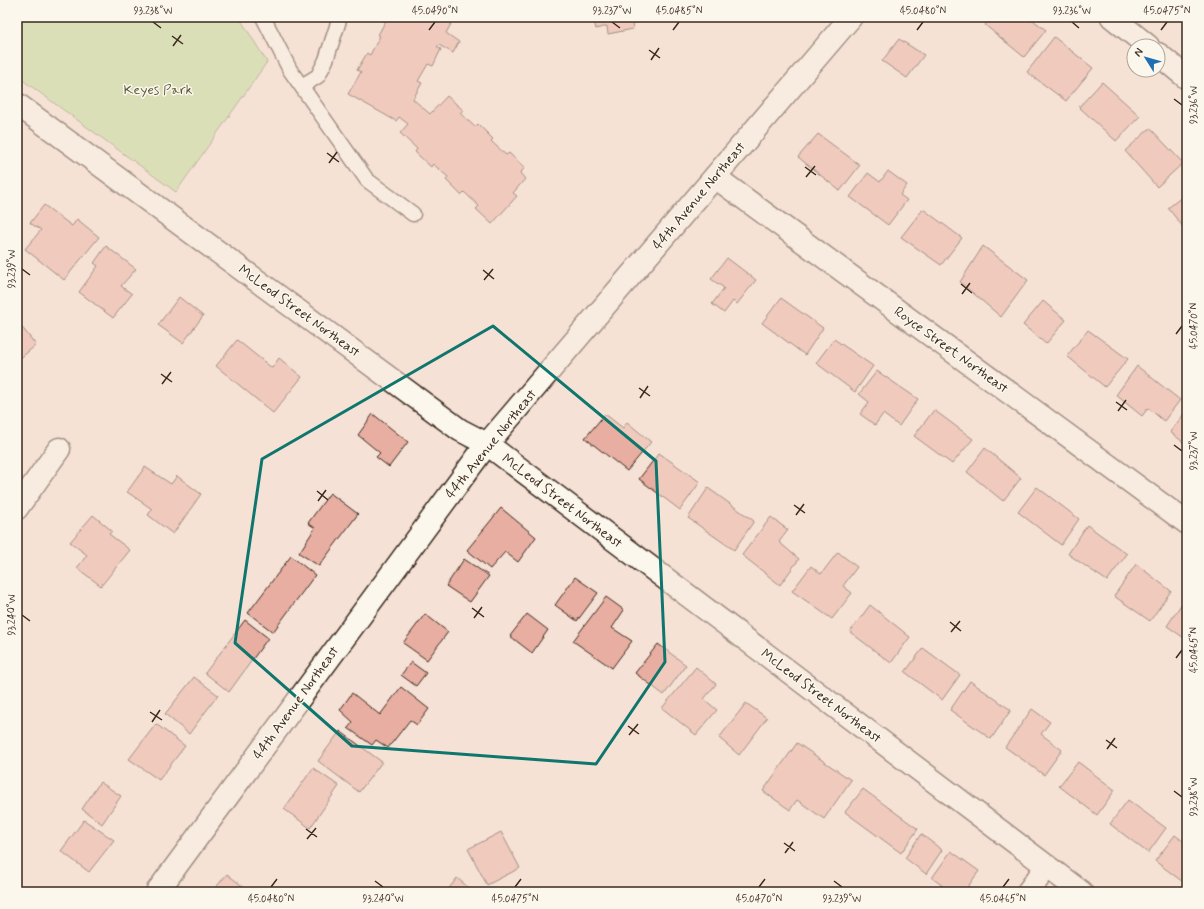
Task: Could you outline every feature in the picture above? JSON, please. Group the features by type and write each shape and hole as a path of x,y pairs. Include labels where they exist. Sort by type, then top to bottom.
{"street":[{"name":"44th Avenue Northeast","path":"157,892 487,444 851,17"},
{"path":"1112,17 1138,38"},
{"path":"1166,61 1187,78"},
{"name":"McLeod Street Northeast","path":"17,104 460,430 487,444 1081,892"},
{"name":"Royce Street Northeast","path":"715,177 1187,523"},
{"path":"17,508 59,449"},
{"path":"1028,892 1047,866"}],"lane":[{"path":"263,17 290,70 367,180 413,214"},
{"path":"302,86 318,76 326,60 340,17"}],"highlighted area":[{"path":"493,326 656,461 665,662 596,764 352,746 235,643 262,459"}],"green space":[{"name":"Keyes Park","path":"17,17 239,17 267,62 176,192 17,76"}],"building":[{"path":"392,17 455,17 446,33 459,42 453,53 439,45 437,47 441,49 433,66 428,64 418,81 422,83 413,99 430,114 447,96 463,110 460,113 475,127 478,124 493,139 491,141 506,155 509,153 525,168 520,173 525,179 513,193 517,196 492,224 476,209 479,206 464,192 461,195 446,180 448,177 433,164 431,167 415,152 417,149 400,133 408,124 399,117 396,121 348,94 361,72 357,70 367,53 370,55 386,20 389,21"},
{"path":"593,17 657,17 632,24 633,29 608,34 607,26 596,29"},
{"path":"992,17 1029,17 1046,30 1024,57 985,25"},
{"path":"1054,37 1093,68 1066,101 1027,72"},
{"path":"899,39 924,55 907,78 882,61"},
{"path":"1102,82 1140,116 1116,141 1079,107"},
{"path":"1150,128 1183,163 1157,187 1125,151"},
{"path":"818,134 860,165 840,191 798,157"},
{"path":"17,150 22,154 17,161"},
{"path":"888,171 907,185 900,195 907,200 888,225 850,197 868,173 880,182"},
{"path":"1187,193 1187,232 1168,208"},
{"path":"44,205 72,226 77,219 99,237 64,280 25,249 41,230 30,223"},
{"path":"923,209 962,238 941,265 901,237"},
{"path":"106,246 136,269 121,286 132,294 113,318 79,292 98,266 94,263"},
{"path":"983,246 1028,280 1001,317 960,282"},
{"path":"727,258 756,280 737,304 733,301 724,313 712,304 724,288 711,279"},
{"path":"179,297 203,316 183,343 158,325"},
{"path":"781,298 823,328 805,355 762,323"},
{"path":"1043,301 1066,320 1046,344 1023,325"},
{"path":"17,321 36,345 17,361"},
{"path":"1088,330 1128,359 1105,387 1067,356"},
{"path":"834,339 873,366 855,392 816,363"},
{"path":"237,340 272,368 279,358 302,377 273,413 216,366"},
{"path":"1137,366 1180,400 1164,421 1148,408 1142,416 1116,395"},
{"path":"877,371 918,399 899,426 883,414 875,425 860,414 869,402 859,394"},
{"path":"934,410 973,439 952,464 914,436"},
{"path":"1187,410 1187,445 1170,432"},
{"path":"373,414 408,442 389,467 376,457 380,453 358,435"},
{"path":"605,414 623,428 627,422 651,442 627,471 585,438"},
{"path":"985,448 1021,478 1003,501 967,472"},
{"path":"659,453 700,482 680,510 639,479"},
{"path":"145,467 171,484 177,476 201,494 173,534 148,515 152,509 127,492"},
{"path":"1037,487 1079,519 1061,545 1018,512"},
{"path":"708,488 754,521 734,550 688,518"},
{"path":"330,493 358,514 319,566 299,553 315,528 308,523"},
{"path":"501,508 536,537 518,562 505,552 490,569 467,550"},
{"path":"93,515 112,531 109,534 130,550 101,586 77,568 87,555 70,542"},
{"path":"771,517 788,530 779,542 799,559 780,585 742,555"},
{"path":"1087,525 1127,554 1107,581 1068,554"},
{"path":"838,552 857,567 843,586 852,593 832,619 792,591 811,566 821,574"},
{"path":"291,556 315,575 273,632 248,613"},
{"path":"464,559 489,576 470,602 446,586"},
{"path":"1136,564 1171,591 1150,621 1114,596"},
{"path":"575,577 598,593 577,621 555,605"},
{"path":"606,597 624,610 612,628 632,641 612,668 573,641"},
{"path":"1184,600 1187,602 1187,640 1167,626"},
{"path":"870,605 910,637 891,663 850,632"},
{"path":"425,614 448,632 427,660 403,643"},
{"path":"527,614 548,630 532,653 510,636"},
{"path":"245,620 268,638 229,692 205,673"},
{"path":"658,644 686,665 664,695 635,673"},
{"path":"923,648 960,675 942,700 905,672"},
{"path":"411,662 426,673 416,686 401,675"},
{"path":"696,667 716,684 704,699 717,710 696,735 662,708"},
{"path":"194,677 218,695 189,734 165,714"},
{"path":"970,681 1011,710 991,739 950,710"},
{"path":"401,687 429,709 417,725 410,720 388,748 376,740 372,745 348,728 353,722 340,710 352,693 380,715"},
{"path":"746,703 767,718 739,755 719,738"},
{"path":"1032,709 1050,722 1041,734 1062,750 1044,775 1005,747"},
{"path":"156,724 185,746 159,780 129,759"},
{"path":"340,731 382,762 359,792 318,761"},
{"path":"797,743 851,780 824,819 797,800 790,810 763,791"},
{"path":"1078,762 1115,790 1097,815 1059,786"},
{"path":"313,768 339,786 310,828 284,809"},
{"path":"100,782 121,796 102,824 82,809"},
{"path":"863,789 918,829 901,853 845,812"},
{"path":"1128,800 1166,828 1148,853 1110,824"},
{"path":"84,820 114,840 89,872 61,851"},
{"path":"501,832 520,868 487,885 468,849"},
{"path":"921,834 942,850 926,874 905,858"},
{"path":"1175,835 1187,844 1187,885 1155,861"},
{"path":"951,851 979,871 964,892 951,892 932,878"},
{"path":"227,874 250,892 212,892"},
{"path":"457,878 474,892 446,892"}]}
